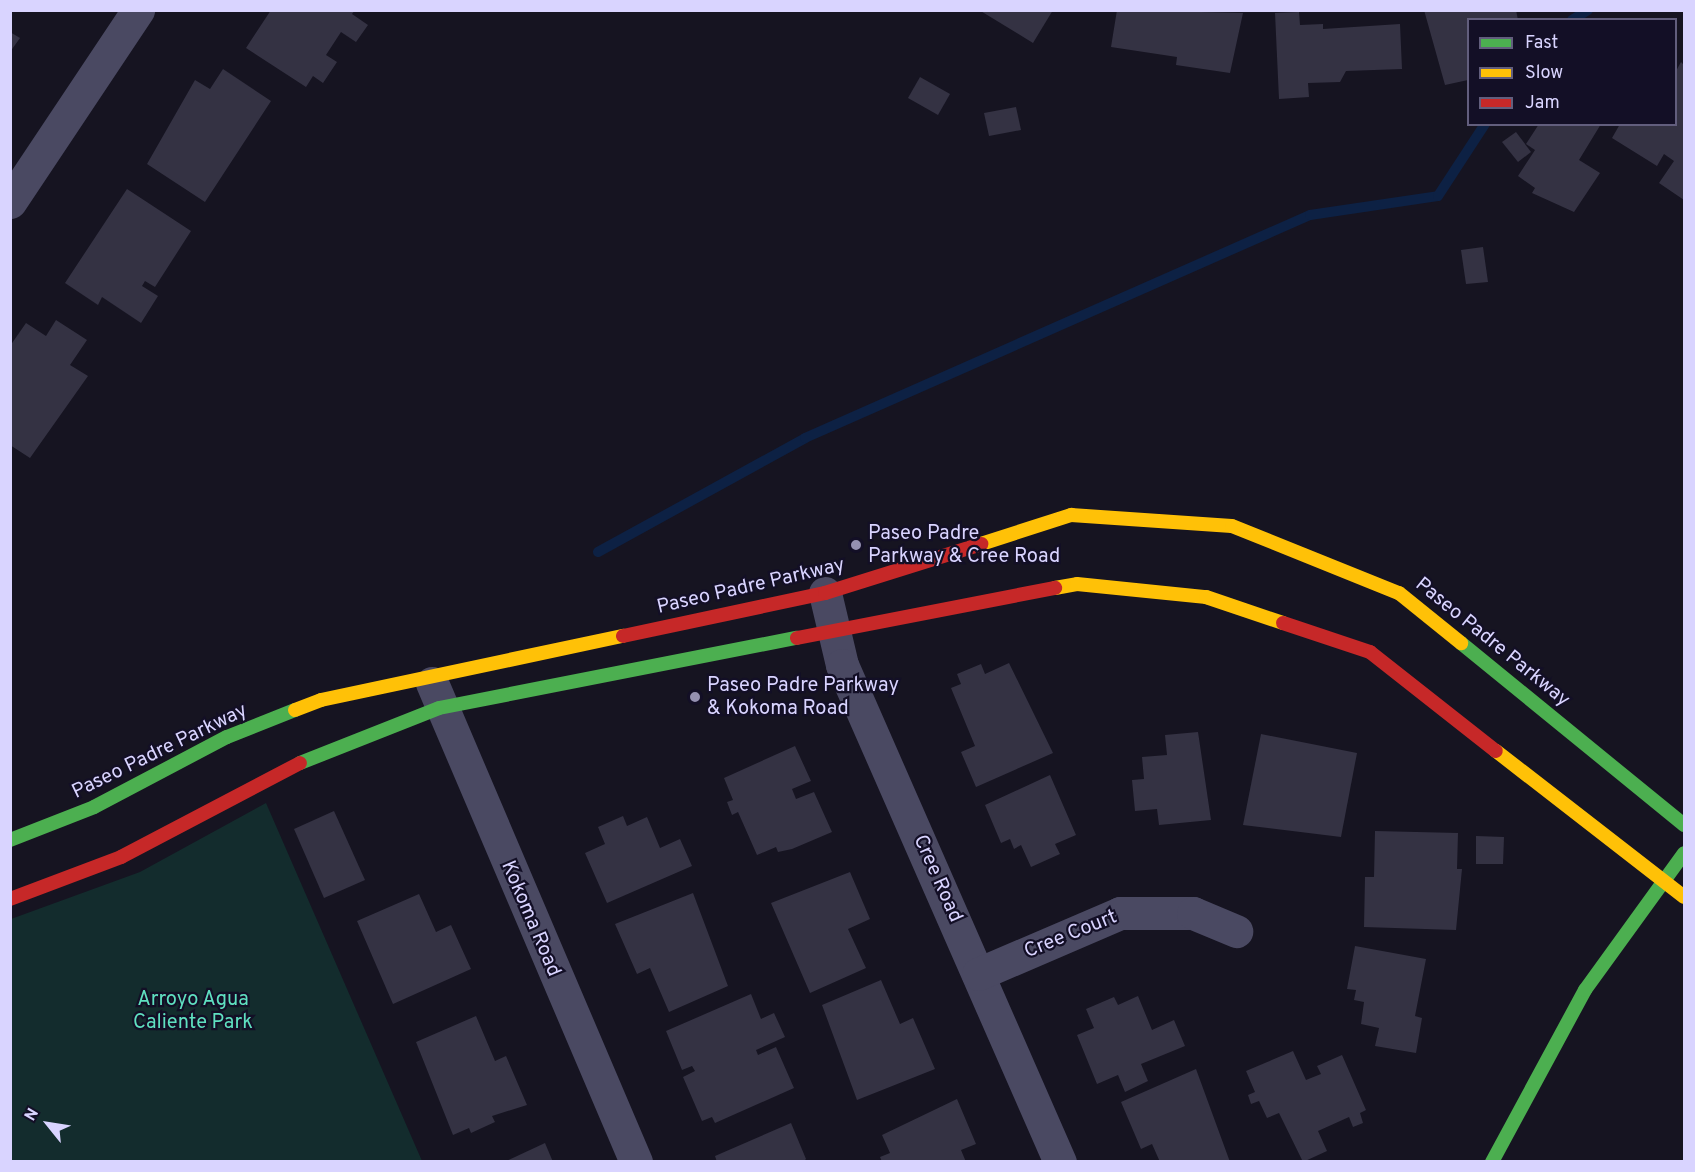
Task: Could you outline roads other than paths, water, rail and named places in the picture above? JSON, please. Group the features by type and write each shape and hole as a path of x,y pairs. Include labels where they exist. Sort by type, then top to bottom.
{"main road":[{"name":"Paseo Padre Parkway","path":"10,840 94,807 227,737 321,700 429,675 825,593 1071,515 1233,526 1399,593 1684,825"},
{"path":"10,899 121,857 281,771 439,708 838,633 1077,584 1206,597 1370,652 1684,897"},
{"path":"1492,1161 1585,990 1684,853"}],"street":[{"path":"10,202 138,10"},
{"name":"Cree Road","path":"825,593 838,633 842,664 1060,1161"},
{"name":"Kokoma Road","path":"429,675 439,708 636,1161"},
{"name":"Cree Court","path":"978,974 1120,913 1193,913 1236,932"}],"waterway":[{"path":"1575,18 1588,10"},
{"path":"598,552 805,438 1310,215 1438,196 1484,126"}],"place":[{"name":"Paseo Padre Parkway & Cree Road","path":"856,545"},
{"name":"Paseo Padre Parkway & Kokoma Road","path":"695,697"}],"park label":[{"name":"Arroyo Agua Caliente Park","path":"193,1012"}]}
